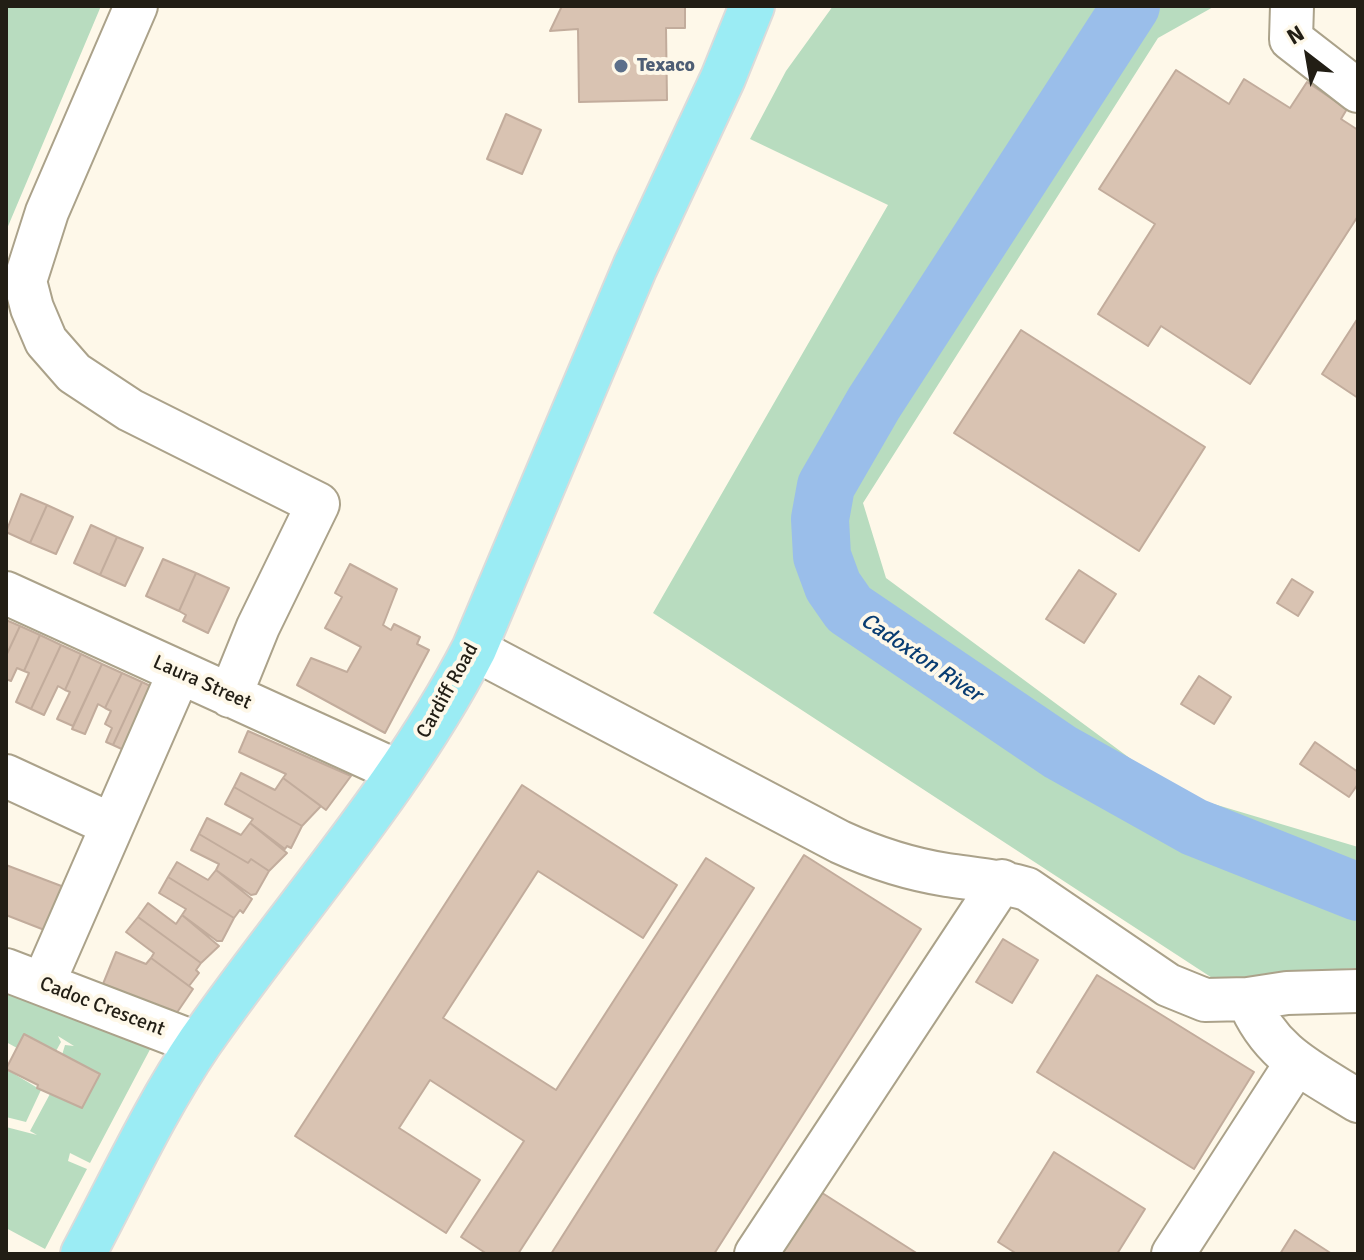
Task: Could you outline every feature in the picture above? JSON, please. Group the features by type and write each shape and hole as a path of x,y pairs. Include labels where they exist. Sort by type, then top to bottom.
{"main road":[{"name":"Cardiff Road","path":"83,1254 199,1044 399,772 450,696 474,649 635,267 723,78 752,6"},
{"name":"Cardiff Road","path":"723,78 783,6"}],"street":[{"path":"136,6 47,212 25,281 46,341 74,373 130,410 318,504 258,627 230,696"},
{"path":"1292,6 1291,39 1358,91"},
{"name":"Laura Street","path":"6,593 399,772"},
{"path":"474,649 865,853 930,872 1002,881 1047,900 1186,994 1214,1001 1287,993 1358,991"},
{"path":"24,977 112,825 179,673"},
{"path":"6,776 112,825"},
{"path":"756,1254 1002,881"},
{"name":"Cadoc Crescent","path":"24,977 199,1044"},
{"path":"1248,999 1268,1038 1297,1062 1358,1101"},
{"path":"1173,1254 1297,1062"}],"green space":[{"path":"6,6 101,6 6,231"},
{"path":"833,6 1215,6 1158,38 863,503 886,578 1177,793 1358,847 1358,968 1262,974 1223,985 653,613 888,205 750,139 786,71"},
{"path":"6,989 155,1040 90,1163 70,1153 68,1161 87,1169 45,1249 6,1228 6,1127 37,1135 30,1131 51,1092 65,1045 74,1046 58,1036 61,1042 56,1051 17,1048 6,1042"},
{"path":"6,1069 41,1090 26,1122 6,1117"}],"building":[{"path":"562,6 685,6 685,28 666,28 667,100 579,102 578,29 550,31"},
{"path":"1176,70 1229,104 1244,79 1290,108 1307,82 1347,109 1341,119 1358,130 1358,216 1250,384 1161,326 1148,346 1098,314 1155,224 1099,189"},
{"path":"506,114 541,130 522,174 487,159"},
{"path":"1358,318 1358,398 1322,374"},
{"path":"1021,330 1205,447 1139,551 954,433"},
{"path":"21,494 47,505 30,543 6,532"},
{"path":"47,505 73,517 56,554 30,543"},
{"path":"91,525 117,537 100,575 74,563"},
{"path":"117,537 143,548 125,586 100,575"},
{"path":"163,559 196,573 179,611 146,596"},
{"path":"350,564 397,589 383,625 391,630 394,624 420,637 417,644 429,650 385,733 297,685 311,658 347,672 361,647 325,628 342,597 335,593"},
{"path":"1079,570 1116,594 1084,643 1046,619"},
{"path":"196,573 229,588 208,633 183,621 186,615 179,611"},
{"path":"1292,579 1313,592 1298,616 1277,603"},
{"path":"6,620 20,626 6,656"},
{"path":"20,626 40,635 24,671 17,668 11,681 6,679 6,656"},
{"path":"40,635 61,645 31,709 16,702 29,673 24,671"},
{"path":"61,645 81,654 65,690 58,686 44,715 31,709"},
{"path":"81,654 102,664 73,726 57,719 70,692 65,690"},
{"path":"102,664 122,673 105,708 98,704 85,734 72,729"},
{"path":"122,673 142,682 113,745 106,742 112,728 105,724 111,711 105,708"},
{"path":"1199,676 1231,697 1214,724 1181,704"},
{"path":"142,682 163,692 126,751 113,745"},
{"path":"248,731 351,776 326,810 283,778 286,774 239,752"},
{"path":"1315,742 1358,772 1358,784 1349,797 1300,764"},
{"path":"241,773 275,790 283,778 321,806 302,826 234,787"},
{"path":"522,785 677,885 643,938 538,871 443,1018 556,1090 706,858 754,888 518,1254 487,1254 461,1237 524,1141 430,1080 399,1128 480,1180 446,1233 295,1136"},
{"path":"234,787 302,826 291,848 287,846 285,849 250,823 253,819 225,804"},
{"path":"207,818 241,835 250,823 287,853 269,871 251,859 248,863 199,834"},
{"path":"199,834 248,863 251,859 269,871 256,894 251,895 216,870 219,864 191,850"},
{"path":"804,855 921,929 714,1254 551,1254"},
{"path":"177,862 208,880 216,870 252,899 243,913 240,910 234,918 168,877"},
{"path":"6,865 64,887 47,931 6,915"},
{"path":"168,877 234,918 222,941 217,941 182,915 186,909 159,893"},
{"path":"148,903 176,924 182,915 219,946 201,963 138,917"},
{"path":"138,917 201,963 196,970 199,973 189,986 151,958 154,953 126,932"},
{"path":"1003,939 1038,960 1012,1003 976,982"},
{"path":"116,952 146,964 151,958 193,989 176,1014 103,984"},
{"path":"1097,975 1254,1072 1194,1169 1037,1072"},
{"path":"24,1034 100,1074 82,1108 37,1088 38,1085 6,1069"},
{"path":"1054,1152 1145,1209 1117,1254 1017,1254 998,1242"},
{"path":"816,1189 918,1254 774,1254"},
{"path":"1295,1230 1332,1254 1280,1254"}],"waterway":[{"name":"Cadoxton River","path":"1131,6 874,403 826,486 820,519 822,556 833,586 849,609 1060,752 1194,827 1358,892"}],"place":[{"name":"Texaco","path":"621,66"}]}
